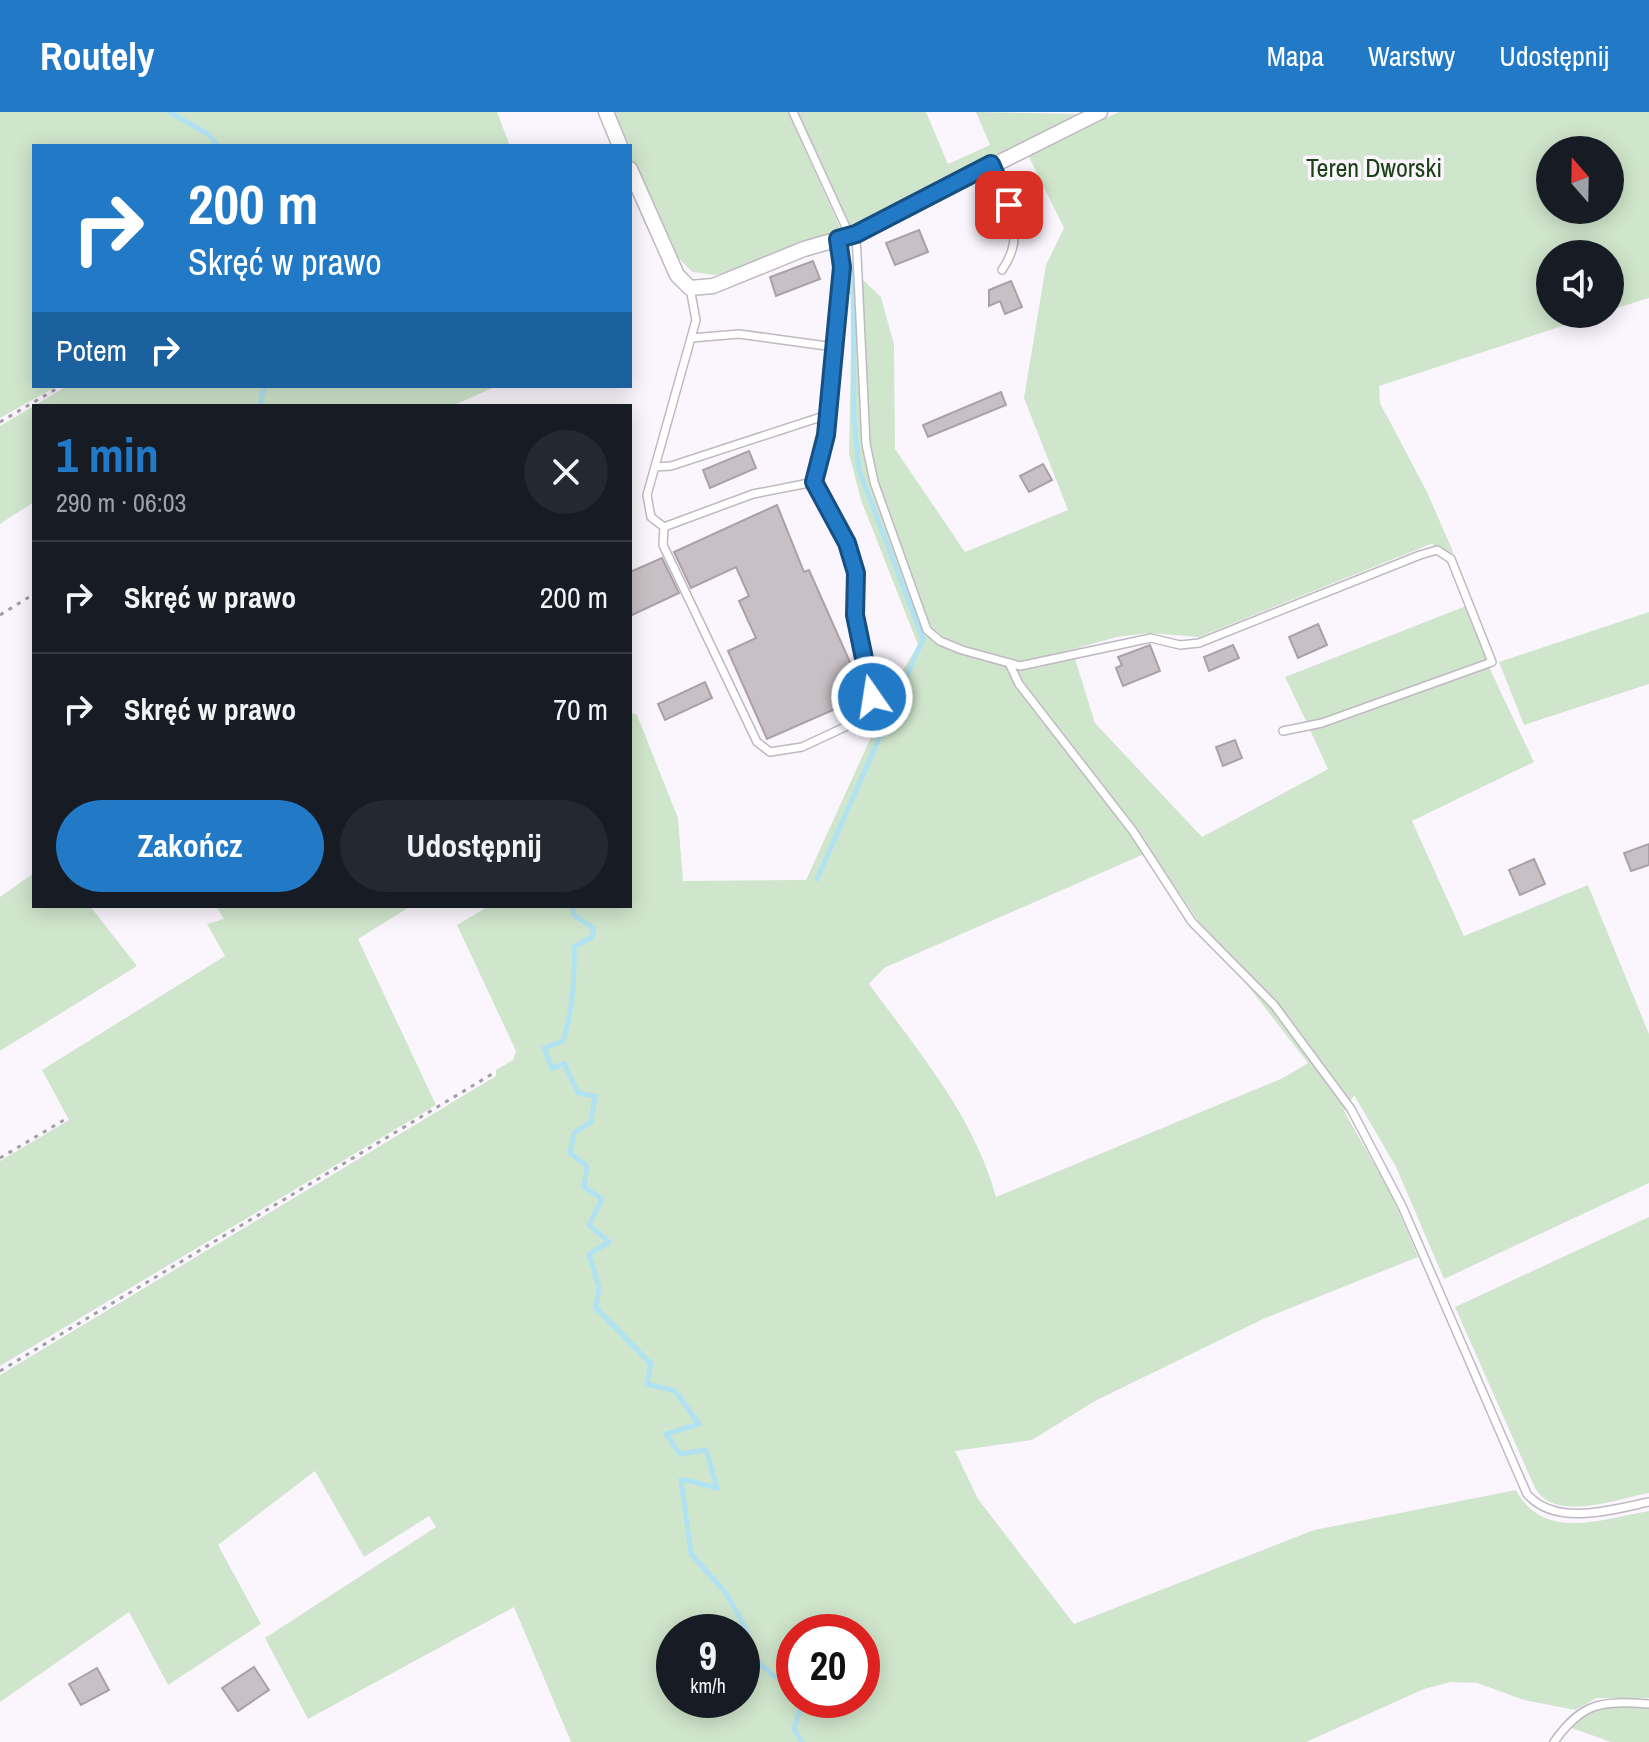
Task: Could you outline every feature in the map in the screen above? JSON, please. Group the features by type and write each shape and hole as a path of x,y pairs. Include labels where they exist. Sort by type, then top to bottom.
{"street":[{"path":"606,112 619,144"},
{"path":"632,174 677,275 690,288 713,286 848,236 1100,112"}],"lane":[{"path":"793,112 848,236 866,444 874,482 927,630 934,636 962,650 1020,666 1046,663 1081,650 1151,638 1180,645 1199,643 1420,555 1437,550 1451,559 1492,662 1322,723 1283,731"},
{"path":"991,164 1015,220 1014,253 1002,270"},
{"path":"664,527 663,545 757,742 770,752 802,747 845,727 865,712 872,697 855,615 856,573 847,543 814,482 827,415 848,236"},
{"path":"664,527 651,517 647,495 696,320 690,288"},
{"path":"691,338 739,334 834,347"},
{"path":"655,467 671,466 827,415"},
{"path":"664,527 753,494 814,482"},
{"path":"1009,663 1019,684 1148,852 1192,922 1267,997 1351,1109 1402,1206 1527,1494 1542,1508 1562,1513 1649,1502"},
{"path":"1554,1742 1565,1726 1586,1708 1611,1702 1649,1704"}],"path":[{"path":"0,422 58,388"},
{"path":"0,615 32,595"},
{"path":"0,1371 492,1074"},
{"path":"0,1158 64,1120"}],"green space":[{"path":"0,112 497,112 509,144 32,144 32,388 53,388 0,418"},
{"path":"611,112 788,112 842,232 736,270 715,275 692,272 669,248 632,162 632,144 624,144"},
{"path":"797,112 926,112 948,164 990,145 976,112 1080,114 851,228"},
{"name":"Teren Dworski","path":"1119,112 1649,112 1649,298 1624,306 1624,240 1536,240 1536,328 1556,328 1379,386 1380,403 1427,492 1454,554 1431,544 1199,637 1149,633 1117,637 1067,651 1075,659 1095,723 1202,837 1328,769 1310,730 1345,720 1488,665 1534,762 1412,821 1464,936 1588,885 1649,1034 1649,1183 1444,1279 1396,1167 1354,1095 1344,1111 1391,1194 1418,1257 1263,1319 1095,1401 1032,1440 955,1451 978,1499 1074,1624 1314,1530 1516,1490 1528,1506 1558,1522 1593,1522 1649,1511 1649,1698 1597,1698 1575,1710 1524,1700 1477,1683 1451,1682 1424,1689 1306,1742 571,1742 514,1607 308,1719 265,1638 436,1527 429,1516 364,1557 315,1471 218,1545 261,1624 168,1685 129,1612 0,1702 0,1375 496,1076 496,1070 513,1060 516,1051 457,925 486,908 632,908 632,713 637,715 678,818 683,881 806,880 898,678 918,645 861,500 849,454 852,294 845,294 848,277 860,277 881,297 894,345 895,449 965,552 1068,510 1024,398 1046,265 1064,228 1027,153","holes":["1142,855 1171,881 1205,931 1308,1063 1283,1078 996,1197 974,1139 943,1085 869,984 884,968"]},
{"path":"64,388 492,388 456,404 37,404"},
{"path":"32,407 32,503 0,524 0,426"},
{"path":"1466,606 1486,659 1326,719 1307,723 1285,677"},
{"path":"1649,612 1649,684 1524,725 1499,662"},
{"path":"32,874 32,908 92,908 137,966 0,1051 0,897"},
{"path":"217,908 408,908 358,939 436,1105 0,1366 0,1161 69,1120 42,1070 225,956 207,924 224,919"},
{"path":"1649,1217 1649,1493 1587,1506 1557,1504 1544,1499 1535,1488 1455,1307"},
{"path":"1619,1705 1649,1708 1649,1742 1611,1742 1569,1727 1589,1711"}],"building":[{"path":"919,230 928,252 895,265 886,243"},
{"path":"813,261 820,279 776,296 770,277"},
{"path":"1011,281 1022,307 1005,314 1000,301 989,306 989,290"},
{"path":"1001,392 1006,405 928,437 923,425"},
{"path":"749,451 756,468 710,488 703,470"},
{"path":"1043,464 1052,480 1029,492 1020,476"},
{"path":"777,505 804,572 809,570 865,696 767,739 728,651 756,638 739,601 749,596 736,567 691,588 674,552"},
{"path":"662,558 679,593 632,615 632,571"},
{"path":"1318,624 1327,645 1298,658 1289,637"},
{"path":"1150,645 1160,671 1123,686 1116,668 1122,665 1118,657"},
{"path":"1233,645 1239,658 1209,671 1204,657"},
{"path":"705,682 712,698 665,720 658,704"},
{"path":"1235,740 1242,758 1223,766 1216,747"},
{"path":"1649,844 1649,865 1631,871 1624,853"},
{"path":"1534,859 1545,884 1520,895 1509,870"},
{"path":"254,1667 269,1690 238,1711 222,1688"},
{"path":"97,1668 109,1690 81,1705 69,1684"}],"waterway":[{"path":"169,112 208,134 216,144"},
{"path":"817,879 923,639 859,470 854,418 853,270"},
{"path":"260,404 264,388"},
{"path":"573,908 574,915 594,929 592,937 574,947 573,995 563,1041 544,1048 552,1069 564,1063 578,1093 595,1096 591,1122 574,1133 570,1153 587,1166 584,1187 602,1199 589,1225 609,1242 589,1254 599,1287 596,1308 651,1364 647,1384 675,1391 699,1424 666,1434 680,1454 706,1450 717,1488 681,1479 691,1554 726,1593 746,1629 751,1656 776,1678"},
{"path":"797,1718 794,1729 802,1742"}],"route":[{"path":"872,697 855,615 856,573 847,543 814,482 826,435 842,267 838,239 856,234 991,164 1009,205"}]}
